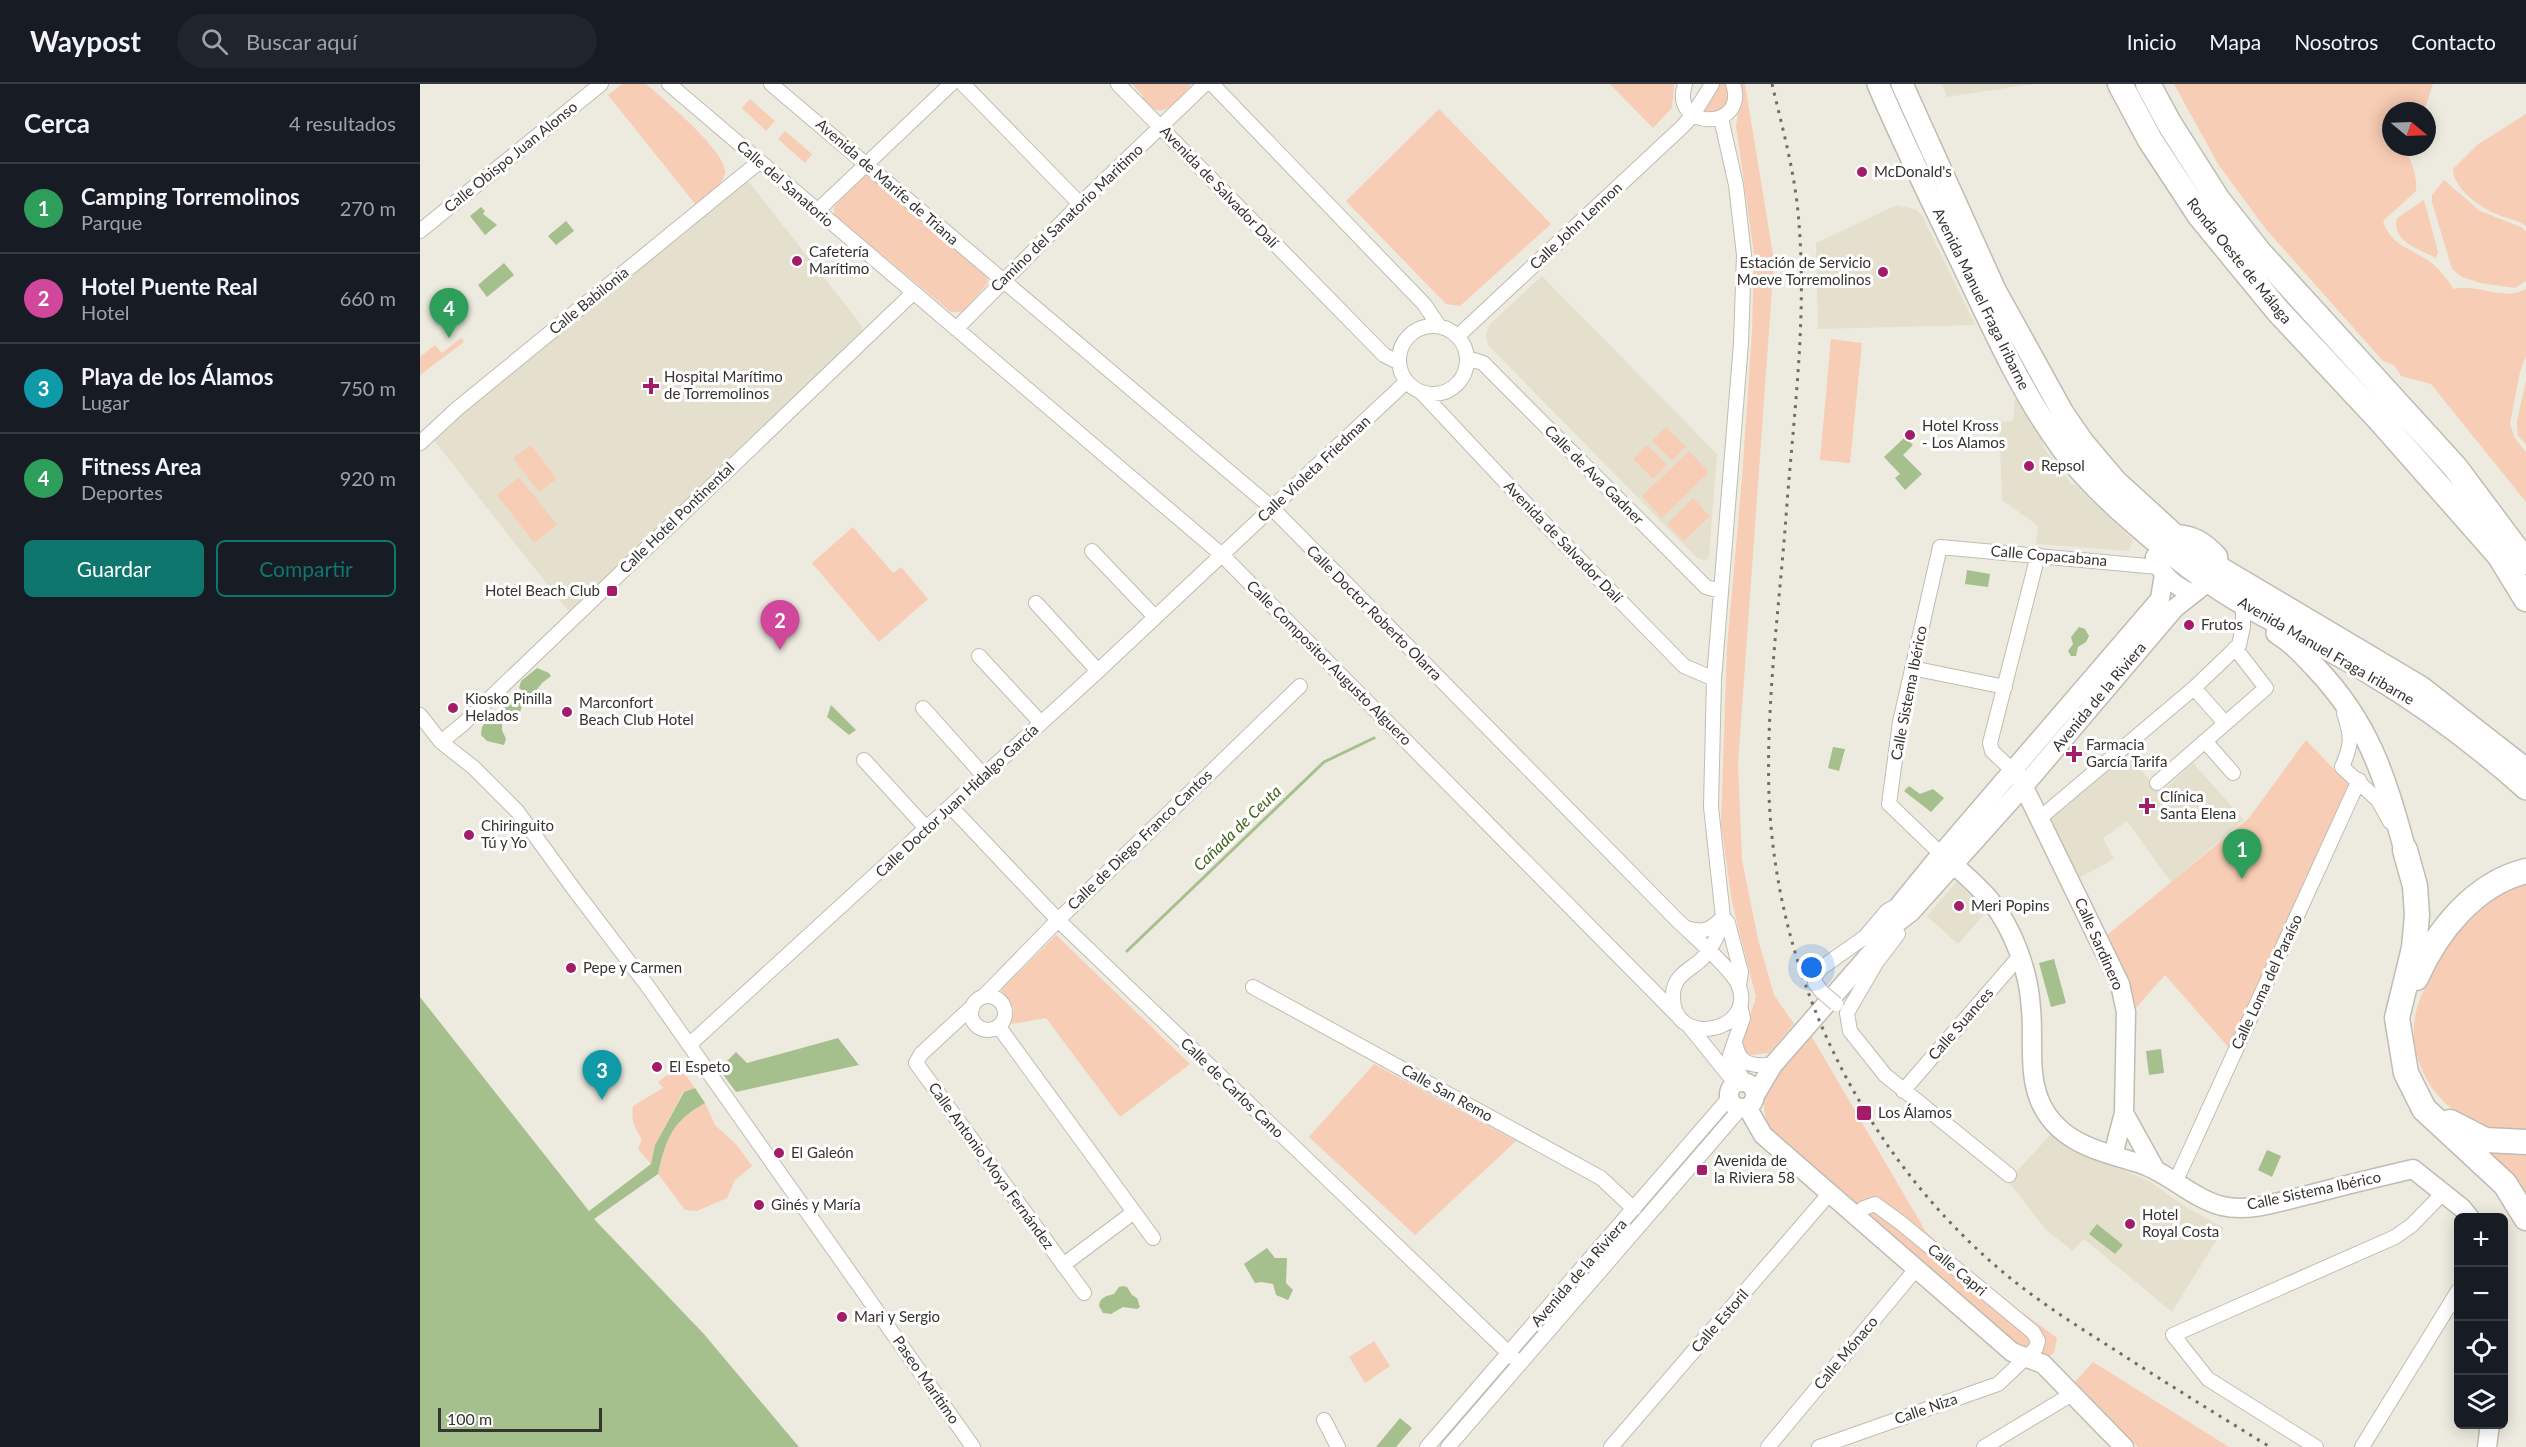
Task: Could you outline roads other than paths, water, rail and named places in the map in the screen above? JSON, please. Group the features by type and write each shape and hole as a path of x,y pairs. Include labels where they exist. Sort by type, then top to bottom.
{"highway":[{"name":"Ronda Oeste de Málaga","path":"2120,84 2150,140 2200,216 2278,311 2368,389"},
{"name":"Ronda Oeste de Málaga","path":"2148,84 2169,123 2218,200 2368,389"},
{"path":"2368,389 2389,412 2499,555 2526,599"},
{"path":"2389,412 2475,482 2526,536"},
{"path":"2455,467 2526,562"},
{"path":"2405,850 2415,886 2417,915 2414,948 2397,1018 2406,1073 2424,1109 2505,1184 2526,1218"},
{"path":"2399,1035 2417,976 2448,925 2487,887 2506,877 2526,871"},
{"path":"2418,1096 2466,1132 2485,1140 2526,1142"}],"main road":[{"path":"1864,84 1872,98 1888,107"},
{"name":"Avenida Manuel Fraga Iribarne","path":"1878,84 1990,324 2024,387 2064,451 2104,494 2163,545"},
{"name":"Avenida Manuel Fraga Iribarne","path":"1902,84 1995,291 2063,413 2163,545"},
{"path":"2163,545 2209,575"},
{"name":"Avenida Manuel Fraga Iribarne","path":"2209,575 2228,594 2370,673 2412,700 2456,731 2526,789"},
{"name":"Avenida Manuel Fraga Iribarne","path":"2209,575 2303,616 2421,687 2526,769"},
{"path":"2228,594 2243,610 2291,642 2335,687 2360,723 2390,793 2405,850"}],"street":[{"name":"Calle Obispo Juan Alonso","path":"420,231 601,84"},
{"name":"Calle del Sanatorio","path":"669,84 912,294 956,329"},
{"name":"Avenida de Marife de Triana","path":"771,84 1002,281"},
{"path":"817,212 951,84"},
{"path":"963,84 1080,204"},
{"name":"Avenida de Salvador Dalí","path":"1118,84 1383,355 1398,362"},
{"name":"Camino del Sanatorio Maritimo","path":"956,329 1080,204 1205,84"},
{"path":"1212,84 1424,304 1438,326"},
{"path":"1685,84 1684,102 1693,115 1707,120 1721,118 1733,106 1735,98 1733,84"},
{"name":"Calle John Lennon","path":"1458,336 1693,115 1712,84"},
{"path":"1697,964 1721,929 1723,917 1711,807 1714,679 1741,343 1744,255 1736,185 1721,118"},
{"name":"Calle Babilonia","path":"420,443 458,408 759,162"},
{"name":"Calle Doctor Roberto Olarra","path":"1002,281 1272,508 1725,968"},
{"name":"Calle Hotel Pontinental","path":"441,742 471,716 912,294"},
{"path":"1438,326 1449,329 1458,336 1466,350 1467,358 1461,379 1453,387 1443,392 1421,392 1406,382 1398,362 1399,352 1410,334 1418,328 1438,326"},
{"name":"Calle Compositor Augusto Alguero","path":"956,329 1222,555 1686,1023 1743,1093"},
{"name":"Calle de Ava Gadner","path":"1467,358 1483,363 1706,587 1721,591"},
{"name":"Calle Violeta Friedman","path":"1222,555 1406,382"},
{"name":"Avenida de Salvador Dalí","path":"1421,392 1543,522 1684,666 1714,679"},
{"path":"2163,545 2182,589 2209,575"},
{"name":"Calle Copacabana","path":"1940,548 2038,555 2163,545"},
{"name":"Avenida de la Riviera","path":"1448,1447 1634,1209 1743,1093 1773,1065 1898,922 1906,908 1947,859 2012,770 2153,608 2162,592 2163,545"},
{"name":"Calle Sistema Ibérico","path":"1940,548 1900,722 1889,804 1990,900 2010,930 2028,980 2032,1010 2032,1070 2039,1099 2050,1120 2068,1137 2091,1149 2155,1169 2175,1184 2223,1206 2256,1207 2413,1169 2465,1213"},
{"path":"1092,551 1155,617"},
{"name":"Calle Doctor Juan Hidalgo García","path":"689,1045 951,807 1222,555"},
{"path":"2024,786 2019,777 1992,751 1990,743 2038,555"},
{"name":"Avenida de la Riviera","path":"1947,859 2024,786 2175,608 2209,575"},
{"path":"2162,592 2176,599 2175,608"},
{"path":"1036,603 1098,671"},
{"path":"2040,818 2194,688 2239,645 2243,627 2243,610"},
{"path":"2157,783 2266,688 2235,648"},
{"path":"979,656 1041,723"},
{"path":"1912,668 2004,687"},
{"name":"Calle de Diego Franco Cantos","path":"919,1068 916,1063 921,1054 1300,686"},
{"path":"2335,687 2350,733 2351,748 2342,767 2359,780 2378,800 2405,850"},
{"path":"2194,688 2225,723"},
{"path":"923,708 984,776"},
{"name":"Paseo Marítimo","path":"420,715 441,742 473,767 518,810 689,1045 973,1447"},
{"path":"2205,741 2233,772"},
{"path":"864,760 927,829"},
{"name":"Calle Loma del Paraíso","path":"2175,1184 2359,780"},
{"name":"Calle Sardinero","path":"2024,786 2120,984 2126,1012 2124,1113 2113,1155"},
{"name":"Calle de Carlos Cano","path":"951,807 1058,920 1515,1359"},
{"path":"1842,1008 1903,927 1906,908 1887,911 1864,937 1821,968 1815,976 1815,983 1822,992 1842,1008 1850,1031 1885,1075 2009,1175"},
{"name":"Avenida de la Riviera","path":"1427,1447 1515,1359 1765,1065 1893,918 1906,908"},
{"path":"1686,928 1698,932 1713,929 1723,917"},
{"path":"1723,917 1728,923 1741,972 1739,1004 1743,1018 1730,1055 1741,1072 1743,1093"},
{"name":"Calle Suances","path":"1903,1090 2019,957"},
{"path":"1739,985 1725,968 1712,963 1697,964 1686,969 1677,979 1673,995 1675,1008 1686,1023 1704,1030 1716,1029 1728,1023 1739,1004"},
{"name":"Calle San Remo","path":"1253,987 1601,1179 1634,1209"},
{"path":"998,999 1004,1006 1005,1017 999,1027 989,1030 979,1028 973,1020 978,1001 998,999"},
{"path":"999,1027 1153,1238"},
{"path":"1736,1037 1736,1049 1740,1058 1749,1065 1765,1065"},
{"name":"Calle Antonio Moya Fernández","path":"919,1068 1084,1293"},
{"name":"Calle Capri","path":"1743,1093 1762,1135 2012,1352 2043,1364 2124,1447"},
{"path":"2124,1113 2155,1169"},
{"path":"2316,1447 2208,1379 2173,1335 2395,1237 2412,1225 2443,1193"},
{"name":"Calle Estoril","path":"1611,1447 1829,1194"},
{"name":"Calle Capri","path":"1854,1216 1864,1208 1875,1204 1901,1223 2033,1332 2038,1341 2036,1348 2025,1357"},
{"name":"Calle Antonio Moya Fernández","path":"1063,1264 1134,1212"},
{"name":"Calle Mónaco","path":"1775,1444 1916,1269"},
{"path":"2362,1447 2454,1298"},
{"name":"Calle Niza","path":"1818,1447 1998,1384 2025,1357"},
{"path":"1984,1447 2072,1394"},
{"path":"1324,1420 1338,1447"},
{"path":"2487,1447 2489,1429"}],"waterway":[{"name":"Cañada de Ceuta","path":"1127,951 1324,762 1374,738"}],"railway":[{"path":"1772,84 1795,189 1799,224 1801,297 1798,371 1771,691 1769,795 1775,863 1789,930 1810,996 1837,1059 1870,1119 1909,1175 1954,1226 2004,1273 2044,1304 2270,1447"}],"place":[{"name":"McDonald's","path":"1862,172"},
{"name":"Cafetería Marítimo","path":"797,261"},
{"name":"Estación de Servicio Moeve Torremolinos","path":"1883,272"},
{"name":"Fitness Area","path":"449,338"},
{"name":"Hospital Marítimo de Torremolinos","path":"651,386"},
{"name":"Hotel Kross - Los Alamos","path":"1910,435"},
{"name":"Repsol","path":"2029,466"},
{"name":"Hotel Beach Club","path":"612,591"},
{"name":"Frutos","path":"2189,625"},
{"name":"Hotel Puente Real","path":"780,650"},
{"name":"Kiosko Pinilla Helados","path":"453,708"},
{"name":"Marconfort Beach Club Hotel","path":"567,712"},
{"name":"Farmacia García Tarifa","path":"2074,754"},
{"name":"Clínica Santa Elena","path":"2147,806"},
{"name":"Chiringuito Tú y Yo","path":"469,835"},
{"name":"Camping Torremolinos","path":"2242,879"},
{"name":"Meri Popins","path":"1959,906"},
{"name":"Pepe y Carmen","path":"571,968"},
{"name":"El Espeto","path":"657,1067"},
{"name":"Playa de los Álamos","path":"602,1100"},
{"name":"Los Álamos","path":"1864,1113"},
{"name":"El Galeón","path":"779,1153"},
{"name":"Avenida de la Riviera 58","path":"1702,1170"},
{"name":"Ginés y María","path":"759,1205"},
{"name":"Hotel Royal Costa","path":"2130,1224"},
{"name":"Mari y Sergio","path":"842,1317"}]}
